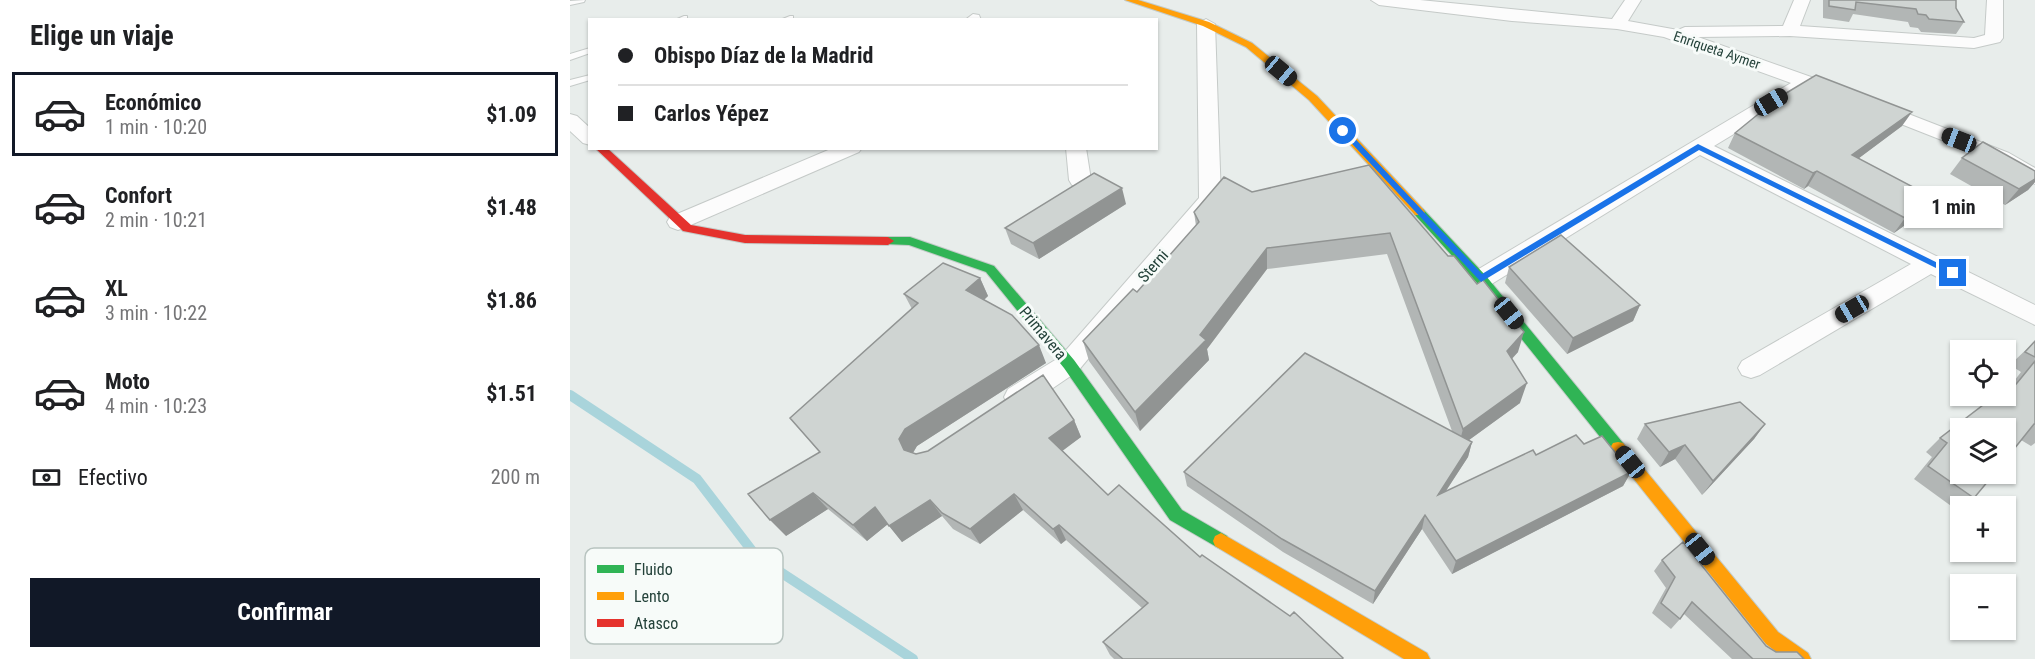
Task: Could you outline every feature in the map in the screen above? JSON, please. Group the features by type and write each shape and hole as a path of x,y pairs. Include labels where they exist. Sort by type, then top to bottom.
{"street":[{"path":"1129,0 1206,24 1249,45 1313,98 1481,279 1772,638 1802,659"},
{"name":"Enriqueta Aymer","path":"1379,0 1512,16 1617,24 1667,33 1807,81 2002,157 2035,177"},
{"path":"1617,24 1633,0"},
{"path":"1790,31 1802,0"},
{"path":"1667,33 1790,31 1974,43 1994,38 1995,0"},
{"name":"Sterni","path":"1003,408 1069,364 1210,199 1206,24"},
{"path":"1481,279 1807,81"},
{"path":"570,120 588,137"},
{"path":"1698,147 1932,262 2035,316"},
{"name":"Primavera","path":"602,150 687,228 745,239 910,241 990,269 1069,364 1176,515 1421,659"},
{"path":"678,222 847,150"},
{"path":"1076,150 1080,180"},
{"path":"1751,368 1932,262"}],"lane":[{"path":"570,3 581,0"},
{"path":"570,57 588,51"},
{"path":"570,83 588,78"}],"building":[{"path":"1829,0 1956,0 1956,8 1964,22 1929,19 1926,15 1918,14 1916,9 1856,2 1855,10 1829,6"},
{"path":"1816,75 1912,112 1852,155 1934,198 1905,218 1817,171 1813,173 1735,133 1778,98"},
{"path":"1983,142 2035,171 2035,179 2019,189 1962,158"},
{"path":"1369,165 1448,256 1454,256 1477,284 1483,280 1524,332 1507,351 1527,383 1463,429 1390,233 1267,248 1200,335 1206,340 1135,412 1083,341 1133,289 1137,292 1199,222 1194,212 1224,177 1252,192"},
{"path":"1094,173 1122,188 1033,243 1005,228"},
{"path":"1561,235 1640,305 1573,338 1509,267"},
{"path":"943,263 980,278 966,290 1012,315 1039,345 905,429 899,439 904,450 916,454 928,451 1043,375 1074,420 1049,438 1108,495 1119,485 1200,557 1202,555 1290,616 1294,612 1343,658 1123,659 1103,642 1148,603 1059,525 1053,529 1014,494 970,529 942,513 930,500 889,526 875,507 853,525 813,493 770,520 748,494 820,452 790,418 918,303 904,294"},
{"path":"2035,341 2035,357 2025,352"},
{"path":"1305,353 1472,442 1438,495 1533,450 1536,455 1576,435 1584,444 1602,436 1631,472 1456,561 1425,515 1375,591 1282,539 1184,472"},
{"path":"2035,361 2035,424 2016,446 2016,418 1966,418 1982,406 2016,406 2017,383"},
{"path":"1740,402 1765,424 1713,481 1685,445 1669,452 1645,424"},
{"path":"1950,430 1950,481 1928,466 1947,443 1940,438"},
{"path":"1954,484 1986,484 1976,496 1971,496"},
{"path":"1683,542 1766,646 1776,652 1797,652 1804,659 1753,659 1692,602 1680,619 1661,603 1675,577 1662,560"}],"waterway":[{"path":"570,395 697,479 750,548"},
{"path":"783,574 913,659"}],"traffic: fast":[{"path":"1419,212 1481,279 1618,448"},
{"path":"888,241 910,241 990,269 1069,364 1176,515 1221,541"}],"traffic: slow":[{"path":"1129,0 1206,24 1249,45 1313,98 1419,212"},
{"path":"1618,448 1772,638 1802,659"},
{"path":"1221,541 1421,659"}],"traffic: jam":[{"path":"602,150 687,228 745,239 888,241"}],"route":[{"path":"1343,131 1481,279 1698,147 1953,273"}]}
